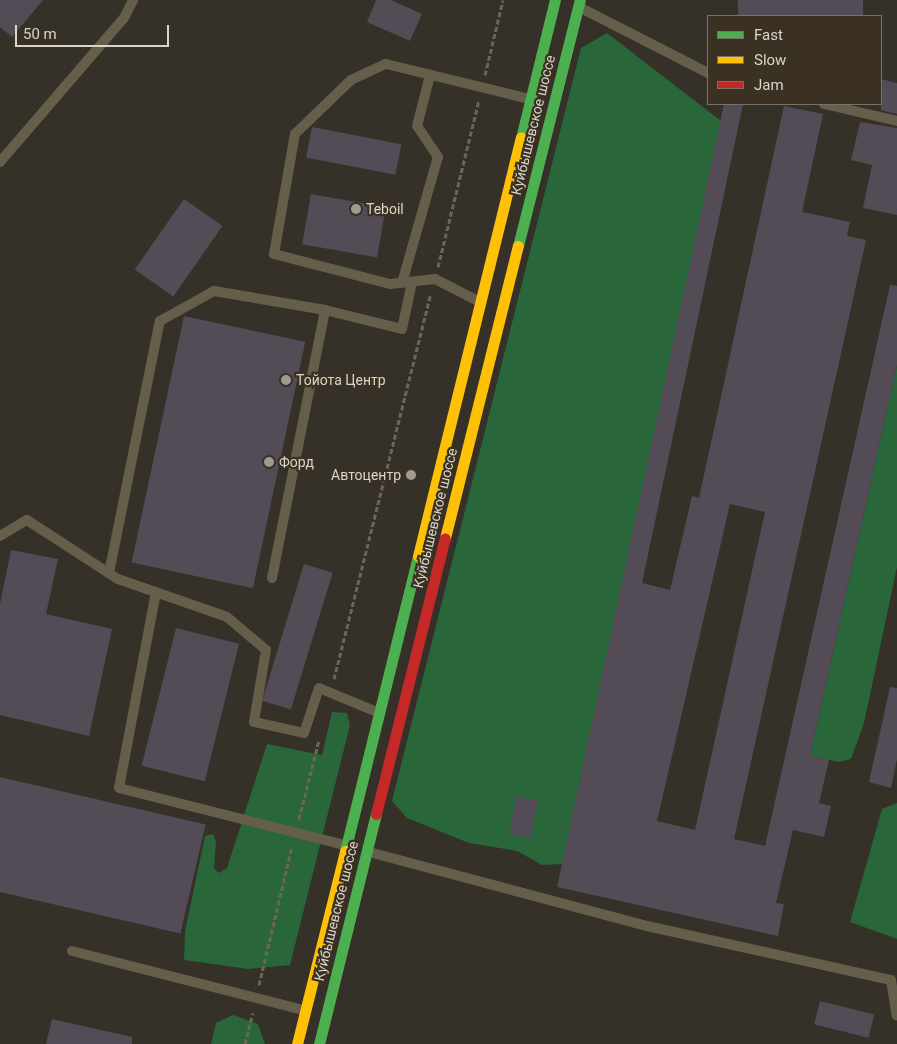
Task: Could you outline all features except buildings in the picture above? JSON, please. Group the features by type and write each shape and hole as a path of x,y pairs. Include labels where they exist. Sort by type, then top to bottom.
{"main road":[{"name":"Куйбышевское шоссе","path":"297,1044 555,0"},
{"name":"Куйбышевское шоссе","path":"319,1044 579,3"}],"lane":[{"path":"0,162 124,18 133,0"},
{"path":"579,3 707,72"},
{"path":"481,303 435,278 390,284 274,254 295,134 351,80 386,64 530,99"},
{"path":"109,573 160,320 214,291 326,310 402,329 407,282 438,157 417,126 430,75"},
{"path":"829,105 897,120"},
{"path":"272,578 326,310"},
{"path":"0,536 28,520 109,573 227,617 266,650 254,722 304,733 319,688 379,713"},
{"path":"156,592 119,788 345,845"},
{"path":"366,851 648,926 891,980 897,1016"},
{"path":"72,951 305,1010"}],"path":[{"path":"331,692 412,359 435,278 464,162"},
{"path":"245,1044 295,833 322,729"}],"green space":[{"path":"607,33 721,121 562,864 542,865 517,851 469,843 407,818 392,801 581,48"},
{"path":"897,365 897,567 864,723 851,759 839,762 810,756"},
{"path":"332,712 347,713 350,725 290,965 248,969 184,960 185,931 205,836 213,834 216,842 214,868 219,873 227,868 267,744 322,755"},
{"path":"897,803 897,939 850,922 882,809"},
{"path":"233,1015 258,1024 265,1044 211,1044 216,1023"}],"traffic: fast":[{"path":"521,138 555,0"},
{"path":"518,246 580,0"},
{"path":"345,851 418,556"},
{"path":"319,1044 376,814"}],"traffic: slow":[{"path":"418,556 521,138"},
{"path":"445,538 518,246"},
{"path":"297,1044 345,851"}],"traffic: jam":[{"path":"376,814 445,538"}],"place":[{"name":"Teboil","path":"356,209"},
{"name":"Тойота Центр","path":"286,380"},
{"name":"Форд","path":"269,462"},
{"name":"Автоцентр","path":"411,475"}]}
